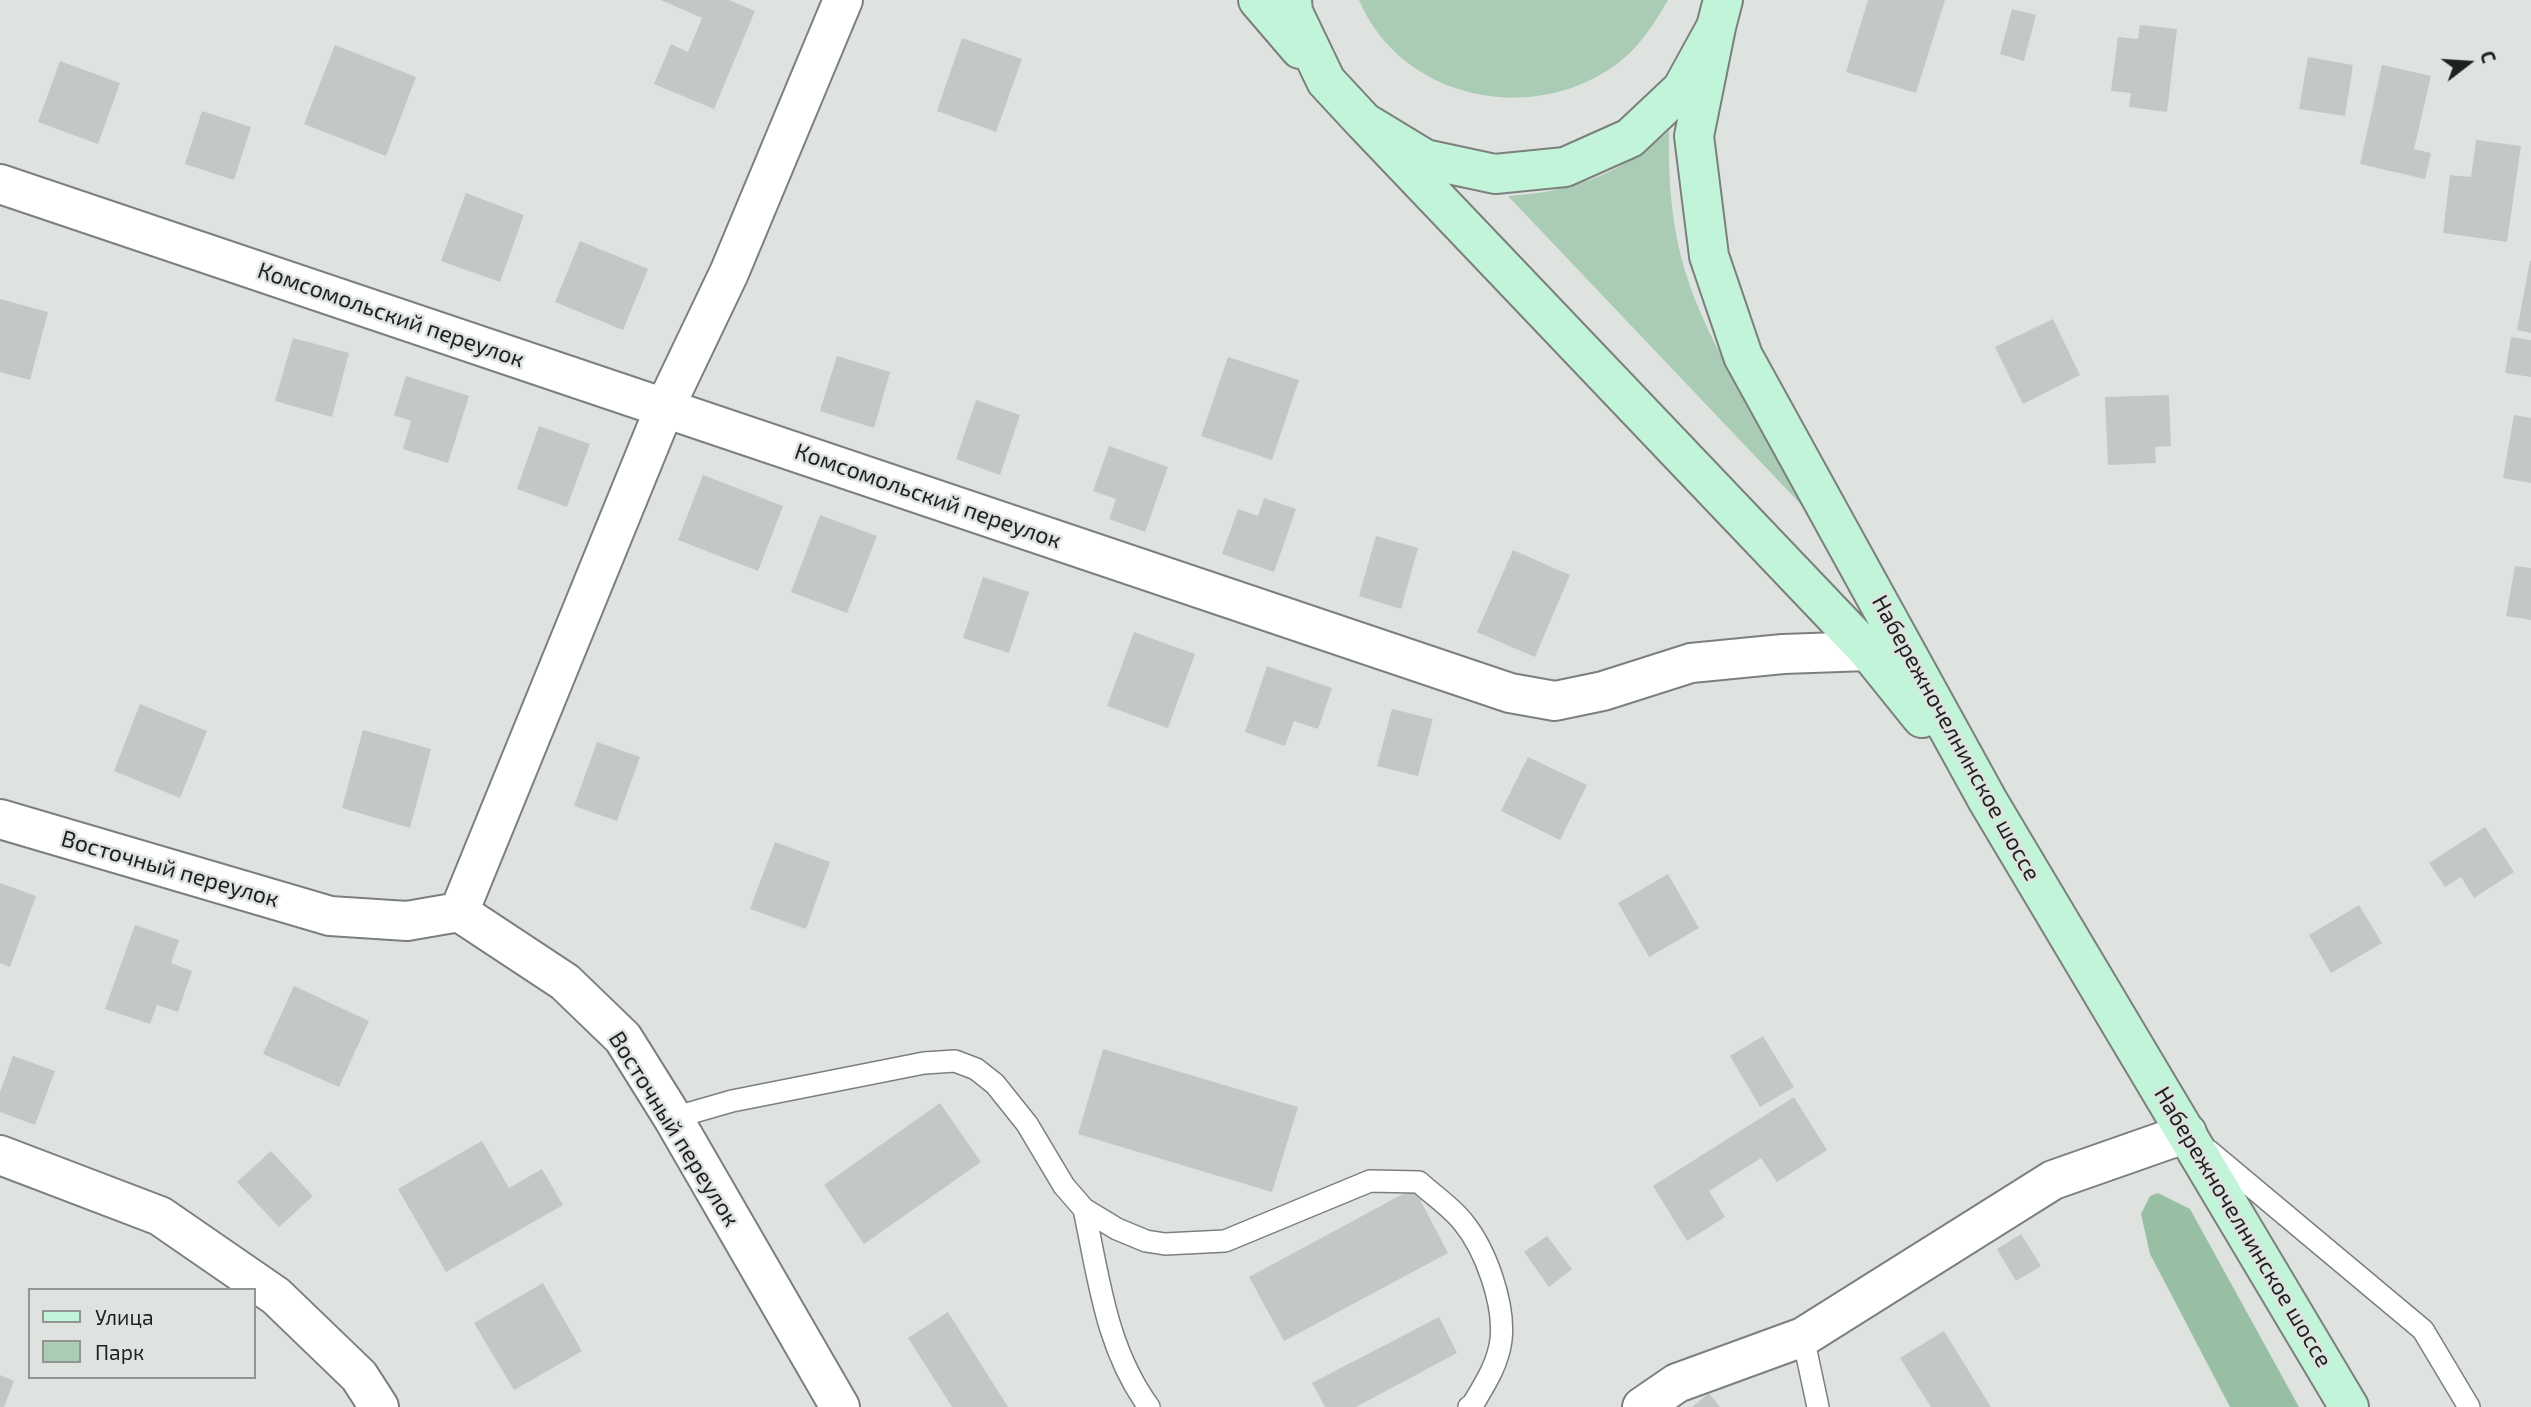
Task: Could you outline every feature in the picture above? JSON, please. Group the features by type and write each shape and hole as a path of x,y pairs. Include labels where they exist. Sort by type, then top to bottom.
{"main road":[{"path":"1258,0 1364,122 1868,651 1988,800"},
{"path":"1292,0 1293,12 1326,81"},
{"path":"1364,122 1425,159 1494,174 1565,167 1630,138 1682,89 1720,13"},
{"name":"Набережночелнинское шоссе","path":"1720,13 1694,136 1709,256 1743,356 1988,800 2349,1407"}],"street":[{"path":"459,912 665,407 729,273 843,0"},
{"name":"Комсомольский переулок","path":"0,184 1510,693 1555,701 1603,691 1691,663 1783,654 1868,651"},
{"name":"Восточный переулок","path":"0,819 330,916 407,921 459,912 565,982 623,1038 673,1118 840,1407"},
{"path":"1642,1407 1677,1383 1803,1337 2053,1180 2188,1133"},
{"path":"0,1155 160,1216 276,1296 359,1376 379,1407"}],"lane":[{"path":"673,1118 760,1096 924,1063 955,1061 976,1069 995,1084 1027,1124 1064,1186 1084,1209 1117,1229 1146,1241 1165,1244 1226,1241 1370,1181 1419,1182 1463,1222 1485,1259 1498,1300 1501,1339 1492,1372 1473,1405 1469,1407"},
{"path":"2188,1133 2423,1330 2469,1407"},
{"path":"1084,1209 1108,1322 1126,1373 1149,1407"},
{"path":"1803,1337 1818,1407"}],"green space":[{"path":"1359,0 1668,0 1641,40 1625,58 1605,72 1572,88 1537,96 1501,97 1466,91 1432,78 1402,59 1378,33"},
{"path":"1669,131 1673,215 1683,264 1697,306 1737,383 1830,535 1508,196 1554,190 1594,178 1632,159"},
{"path":"2158,1193 2190,1209 2299,1407 2230,1407 2150,1254 2141,1214 2150,1196"}],"building":[{"path":"661,0 729,0 755,11 714,109 654,84 671,44 688,52 702,18"},
{"path":"1868,0 1945,0 1916,93 1846,72"},
{"path":"2012,9 2036,15 2024,61 2000,54"},
{"path":"2140,25 2177,29 2167,112 2129,107 2131,93 2111,91 2118,37 2138,39"},
{"path":"962,38 1022,59 996,132 937,111"},
{"path":"335,45 416,77 386,156 304,124"},
{"path":"2308,57 2353,65 2345,116 2299,109"},
{"path":"60,61 120,83 98,144 38,122"},
{"path":"2382,65 2431,76 2414,149 2431,153 2425,179 2360,164"},
{"path":"202,111 251,127 234,180 185,164"},
{"path":"2476,140 2521,146 2507,242 2443,233 2450,175 2471,177"},
{"path":"466,193 524,215 500,282 441,261"},
{"path":"580,241 648,269 623,330 555,302"},
{"path":"2531,261 2531,333 2517,330"},
{"path":"0,299 48,312 30,380 0,372"},
{"path":"2053,319 2080,375 2023,404 1995,347"},
{"path":"2511,337 2531,340 2531,377 2505,373"},
{"path":"293,338 349,353 332,417 275,401"},
{"path":"837,356 890,372 874,428 820,411"},
{"path":"1228,357 1299,380 1272,460 1201,436"},
{"path":"406,376 469,396 448,463 403,449 411,421 394,415"},
{"path":"2169,395 2171,446 2155,447 2156,463 2108,465 2105,397"},
{"path":"976,400 1020,415 1000,475 956,459"},
{"path":"2514,415 2531,418 2531,483 2503,478"},
{"path":"539,426 590,444 567,507 517,489"},
{"path":"1109,446 1168,467 1145,532 1109,519 1116,499 1093,491"},
{"path":"703,475 783,506 758,571 678,540"},
{"path":"1264,498 1296,509 1274,572 1222,554 1238,509 1258,516"},
{"path":"820,515 877,536 847,613 791,592"},
{"path":"1376,536 1418,548 1401,609 1359,596"},
{"path":"1513,550 1570,575 1535,657 1477,632"},
{"path":"2515,566 2531,568 2531,620 2506,616"},
{"path":"983,577 1029,592 1009,653 963,638"},
{"path":"1134,632 1195,654 1168,728 1107,706"},
{"path":"1267,666 1332,688 1318,729 1294,721 1285,746 1245,732"},
{"path":"140,704 207,731 180,798 114,771"},
{"path":"1392,709 1433,719 1418,776 1377,766"},
{"path":"363,730 431,749 410,828 342,808"},
{"path":"597,742 640,757 617,821 574,806"},
{"path":"1528,757 1587,785 1560,840 1501,811"},
{"path":"2485,827 2514,872 2474,898 2461,877 2445,887 2429,863"},
{"path":"775,842 830,862 806,929 750,909"},
{"path":"1668,874 1699,928 1649,957 1618,903"},
{"path":"0,883 36,896 10,967 0,963"},
{"path":"2359,905 2382,943 2331,973 2309,935"},
{"path":"135,925 179,940 171,963 192,971 178,1012 157,1005 150,1024 105,1009"},
{"path":"294,986 369,1021 339,1087 263,1054"},
{"path":"1763,1036 1794,1087 1760,1107 1730,1056"},
{"path":"1103,1049 1298,1107 1272,1192 1078,1134"},
{"path":"13,1056 55,1071 35,1125 0,1112 0,1092"},
{"path":"1794,1097 1827,1150 1777,1182 1761,1158 1709,1191 1725,1217 1687,1241 1653,1186"},
{"path":"940,1103 981,1162 864,1244 824,1185"},
{"path":"482,1141 509,1188 542,1169 563,1205 446,1272 398,1189"},
{"path":"271,1151 313,1196 279,1227 237,1182"},
{"path":"1414,1188 1448,1253 1284,1341 1249,1277"},
{"path":"2021,1234 2041,1266 2016,1281 1997,1249"},
{"path":"1547,1236 1572,1269 1549,1287 1524,1252"},
{"path":"543,1283 582,1351 514,1390 474,1323"},
{"path":"948,1312 1008,1407 952,1407 908,1338"},
{"path":"1439,1317 1457,1353 1356,1407 1325,1407 1312,1383"},
{"path":"1944,1331 1991,1407 1931,1407 1900,1358"},
{"path":"0,1375 14,1381 4,1407 0,1407"},
{"path":"1709,1393 1720,1407 1692,1407"}]}
